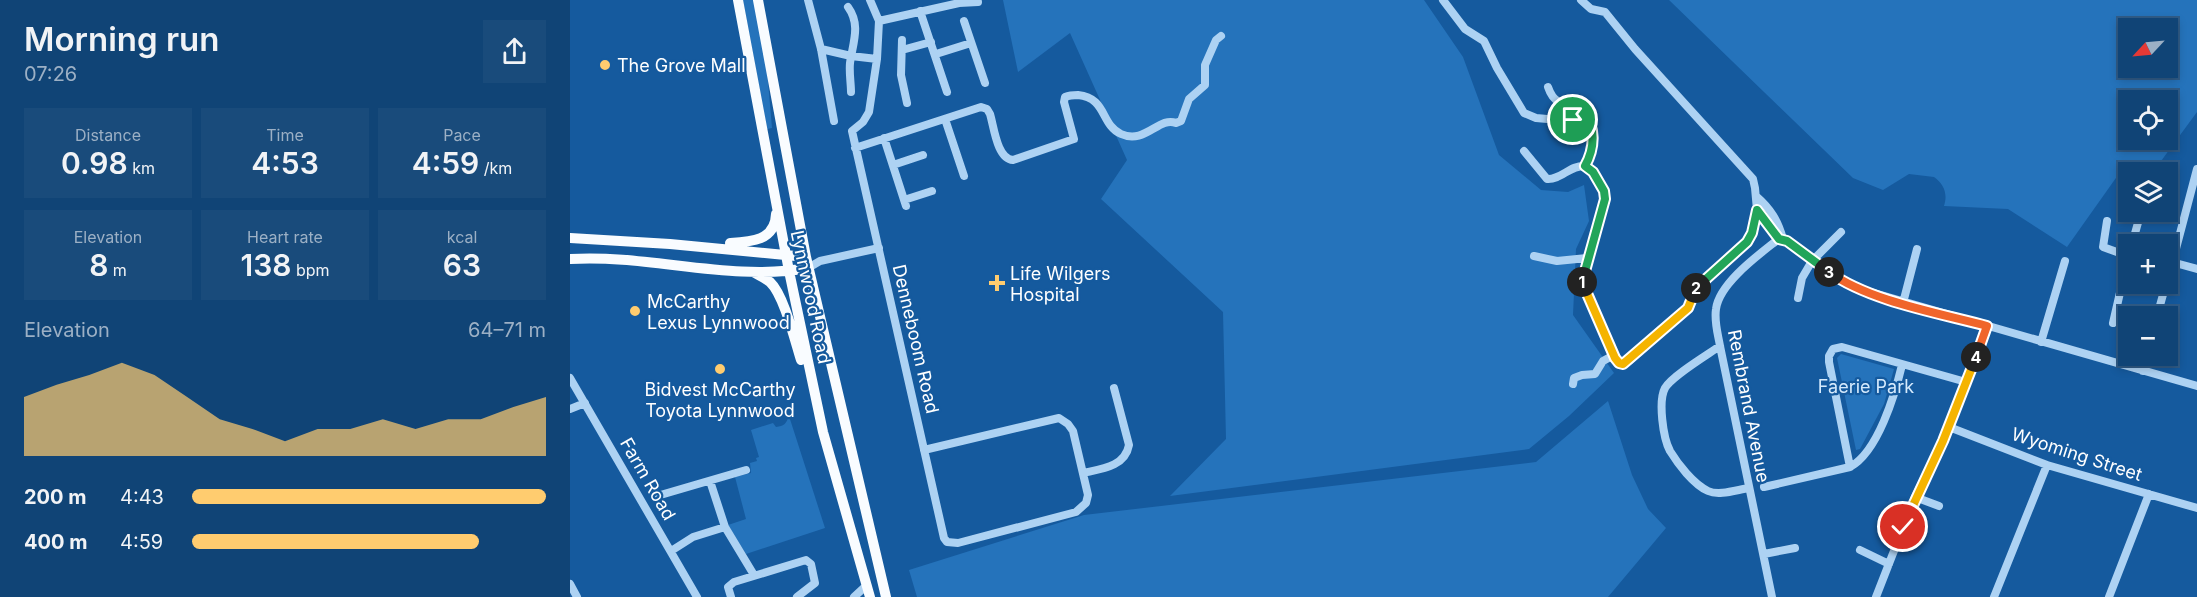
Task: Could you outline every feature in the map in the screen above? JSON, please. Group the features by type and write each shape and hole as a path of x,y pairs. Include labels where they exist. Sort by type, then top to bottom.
{"main road":[{"name":"Lynnwood Road","path":"738,0 789,271 823,432 870,597"},
{"name":"Lynnwood Road","path":"758,0 807,262 886,597"},
{"path":"669,244 758,241 769,234 775,222 775,199"},
{"path":"570,238 786,253 807,262"},
{"path":"572,260 640,261 752,272 789,271 807,262"},
{"path":"752,272 769,281 776,290 790,324 823,432"}],"street":[{"path":"808,0 821,49 834,121"},
{"path":"821,49 877,59 879,21 870,0"},
{"path":"1443,0 1465,29 1484,41 1503,80 1528,116 1570,121 1583,110"},
{"path":"1524,151 1547,179 1557,178 1576,167 1585,166 1593,172 1605,195 1604,207 1582,278 1583,287 1619,363 1626,363 1688,308 1696,287 1750,238 1757,210 1755,184 1749,174 1635,49 1610,17 1603,10 1591,9 1581,0"},
{"path":"879,21 959,3 978,2"},
{"path":"848,7 854,17 856,32 851,56 851,92"},
{"path":"920,11 947,92"},
{"path":"964,21 986,83"},
{"path":"855,148 984,107 990,114 1003,155 1013,160 1073,140 1074,133 1065,107 1065,97 1071,95 1085,96 1099,104 1111,128 1134,137 1155,129 1165,121 1176,123 1181,121 1189,99 1204,85 1205,65 1216,40 1221,36"},
{"path":"907,103 901,75 902,45 931,42"},
{"path":"936,54 971,43"},
{"name":"Denneboom Road","path":"877,59 869,112 852,131 944,538 946,542 958,543 1076,512 1086,502 1088,495 1083,473"},
{"path":"1548,87 1557,102 1566,105 1577,104 1591,122 1593,133 1585,166"},
{"path":"945,119 963,176"},
{"path":"884,138 905,203 933,191"},
{"path":"893,165 923,155"},
{"path":"2178,234 2197,169"},
{"path":"1756,196 1768,207 1776,219 1779,240"},
{"path":"1757,210 1779,240 1850,285 1902,303 2197,386"},
{"path":"2107,221 2103,248 2118,253"},
{"path":"1798,298 1802,278 1812,261 1841,232"},
{"name":"Rembrand Avenue","path":"1772,597 1715,318 1720,296 1729,283 1779,240"},
{"path":"807,262 879,248"},
{"path":"1902,303 1917,249"},
{"path":"1534,256 1557,261 1587,258"},
{"path":"2041,342 2065,261"},
{"path":"2178,264 2197,269"},
{"path":"2113,323 2120,294"},
{"path":"1876,597 1915,497 1949,427 1987,326"},
{"path":"1720,346 1664,388 1661,408 1667,443 1696,483 1706,490 1718,493 1749,488"},
{"path":"1850,467 1830,372 1829,356 1836,348 1842,347 1966,382"},
{"path":"1573,384 1574,378 1580,375 1595,374 1603,361 1614,355"},
{"path":"1764,487 1850,467 1862,459 1869,450 1893,400 1902,364"},
{"path":"2143,371 2144,366"},
{"name":"Farm Road","path":"570,378 697,597"},
{"path":"924,450 1059,418 1073,431 1083,473 1118,463 1125,458 1129,445 1114,388"},
{"path":"570,409 585,403"},
{"name":"Wyoming Street","path":"1949,427 2046,465 2197,508"},
{"path":"1994,597 2046,465"},
{"path":"657,496 746,470"},
{"path":"710,481 725,528 754,575"},
{"path":"2109,597 2149,494"},
{"path":"1915,497 1939,506"},
{"path":"671,551 693,537 725,528"},
{"path":"1764,554 1795,548"},
{"path":"1860,550 1889,564"},
{"path":"731,597 727,591 730,584 803,560 808,561 815,583 797,597"},
{"path":"570,584 577,597"},
{"path":"854,597 867,585"}],"green space":[{"path":"743,0 756,0 766,58 772,128 767,129"},
{"path":"1003,0 1424,0 1463,57 1499,155 1541,190 1568,192 1584,185 1589,221 1576,249 1573,315 1614,373 1569,416 1529,449 1170,496 1226,439 1223,312 1101,199 1127,160 1070,33 1018,72"},
{"path":"1669,0 2197,0 2197,112 2178,138 2178,90 2118,90 2118,150 2169,150 2160,162 2118,162 2118,175 2067,247 2008,209 1944,206 1946,197 1944,190 1934,177 1909,174 1883,190 1853,178"},
{"name":"Faerie Park","path":"1841,354 1894,369 1884,404 1860,449 1856,450 1837,358"},
{"path":"1608,401 1632,475 1648,509 1666,528 1608,597 917,597 909,570 1084,515 1536,462"},
{"path":"789,416 825,528 746,554 728,525 746,519 735,477 751,473 750,463 757,461 756,458 759,457 751,430 773,423 776,427 781,426 786,423"}],"place":[{"name":"The Grove Mall","path":"605,65"},
{"name":"Life Wilgers Hospital","path":"997,283"},
{"name":"McCarthy Lexus Lynnwood","path":"635,311"},
{"name":"Bidvest McCarthy Toyota Lynnwood","path":"720,369"}],"route":[{"path":"1573,120 1583,110 1591,122 1593,138 1585,166 1593,172 1605,195 1604,207 1589,252 1582,285 1619,363 1629,361 1688,308 1696,287 1750,238 1757,210 1779,239 1787,241 1843,282 1902,303 1987,326 1949,427 1903,527"}]}
